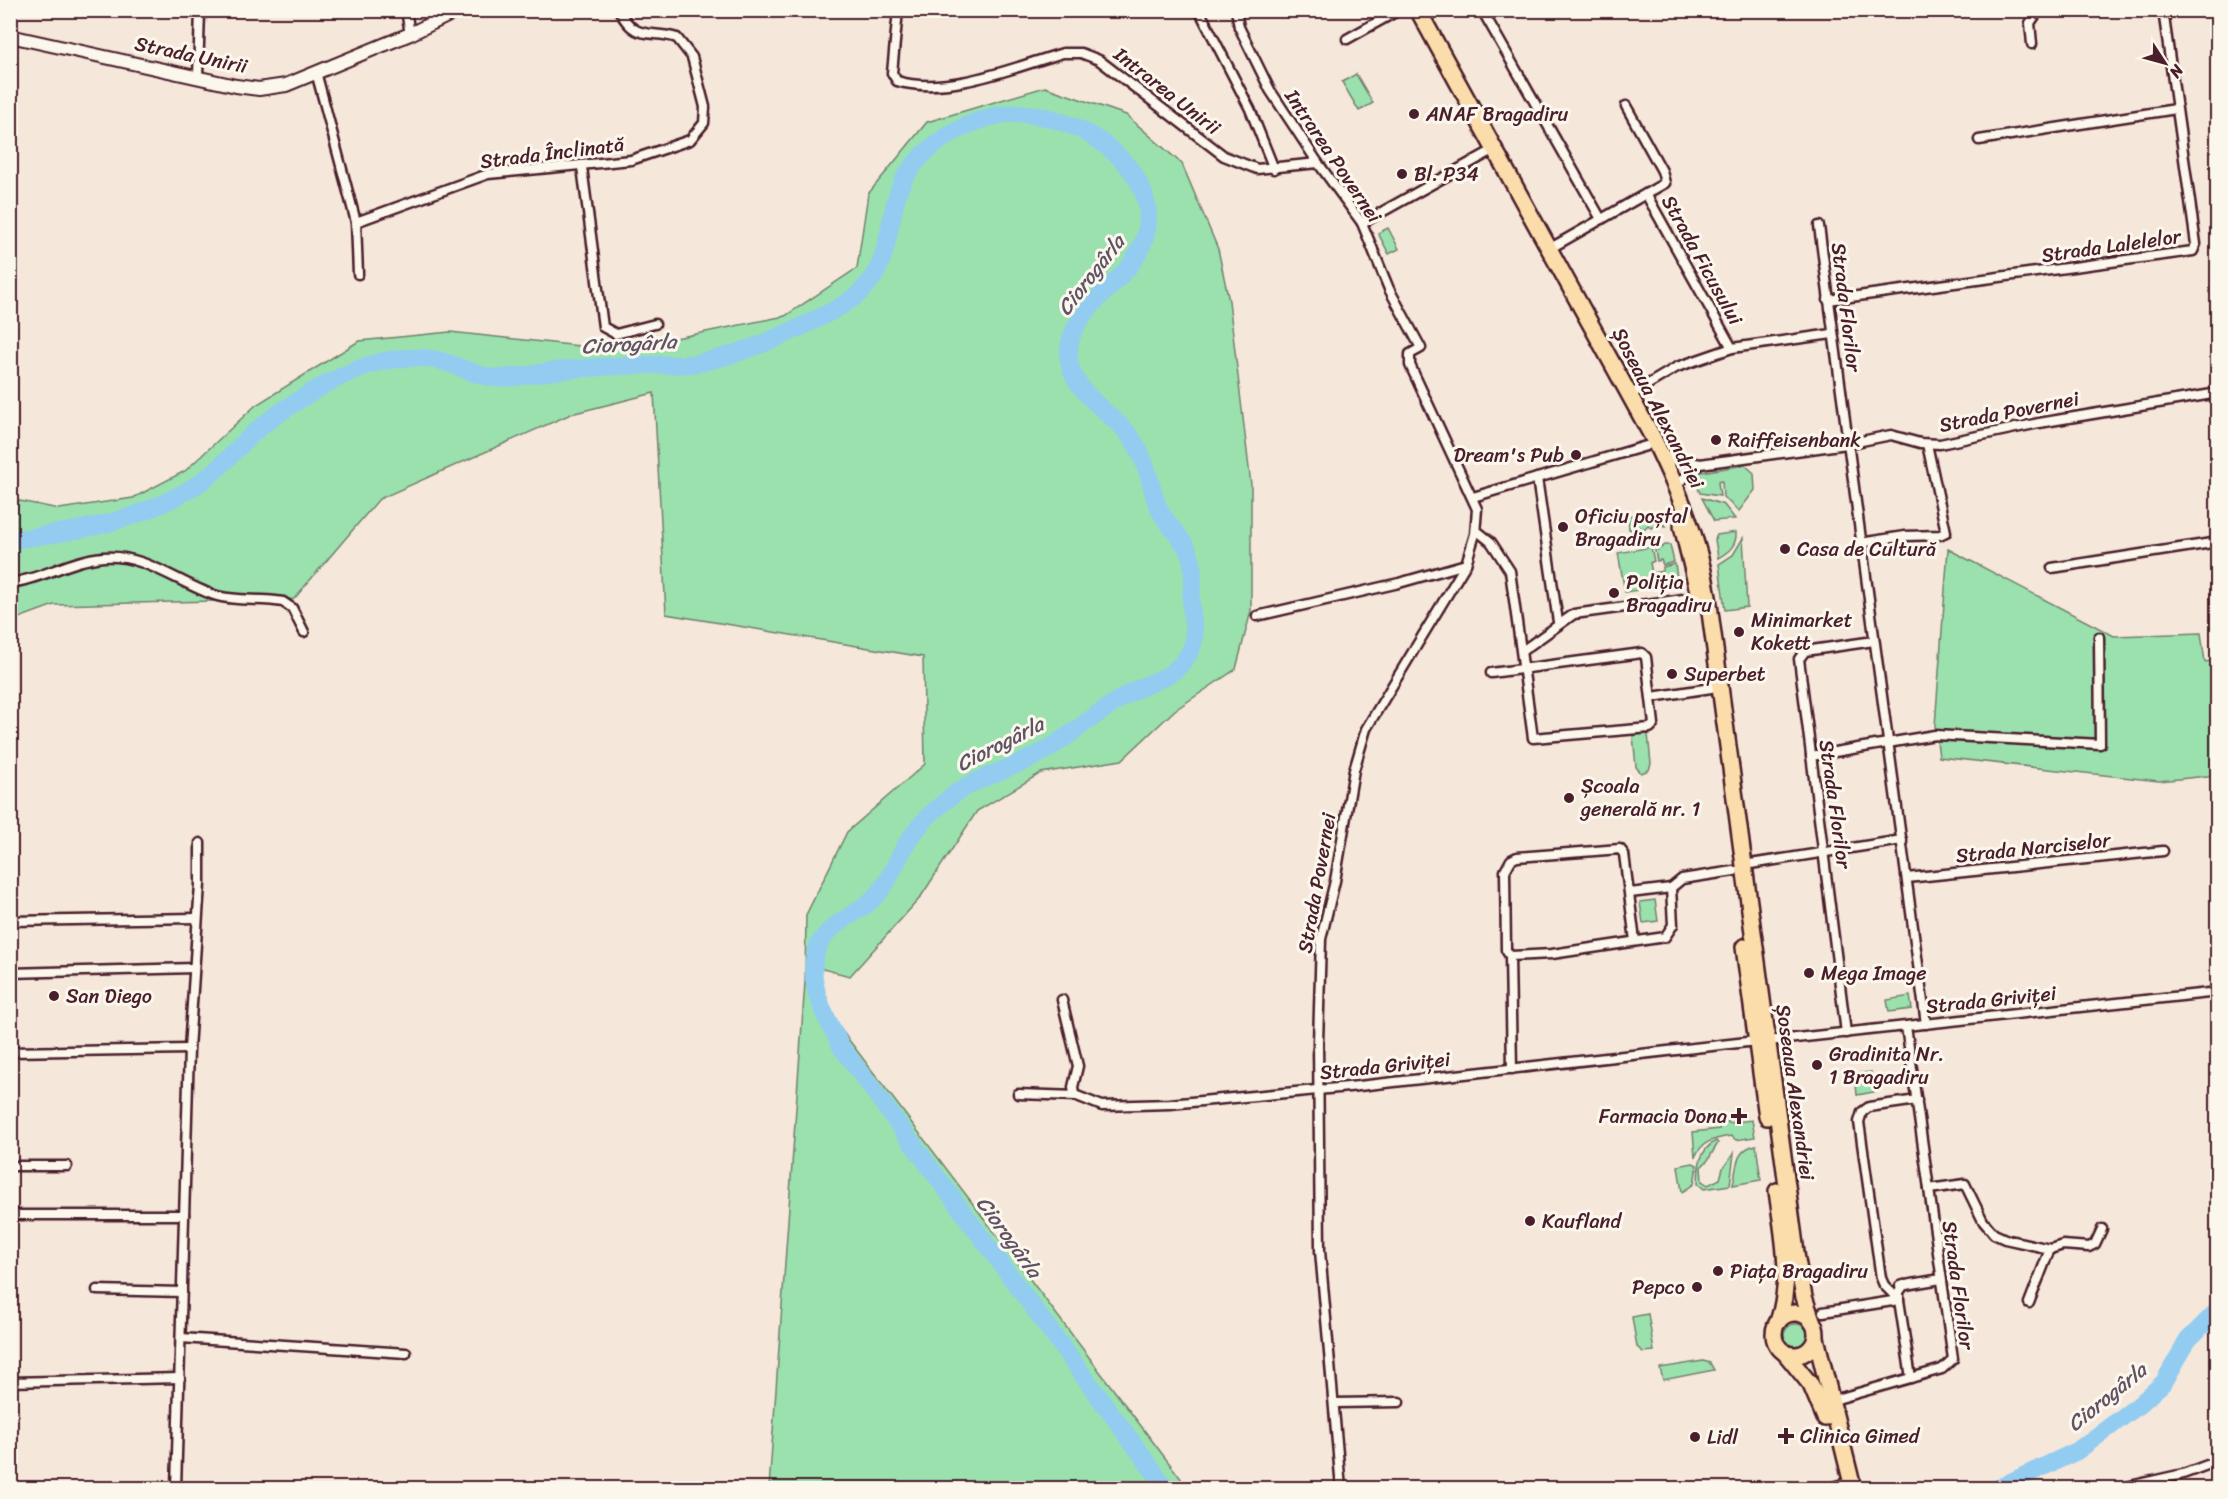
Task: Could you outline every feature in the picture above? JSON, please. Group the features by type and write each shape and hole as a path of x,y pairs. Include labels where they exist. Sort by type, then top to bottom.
{"highway":[{"name":"Șoseaua Alexandriei","path":"1407,10 1646,446 1678,513 1691,558 1698,597 1739,868"},
{"name":"Șoseaua Alexandriei","path":"1418,10 1662,456 1676,485 1703,561 1787,1263 1785,1294 1775,1340 1805,1375 1822,1408 1842,1487"},
{"name":"Șoseaua Alexandriei","path":"1762,1041 1797,1260 1804,1297 1817,1324 1842,1487"},
{"path":"1778,1322 1793,1313 1804,1315 1817,1324 1805,1353 1793,1355 1785,1353"}],"main road":[{"name":"Strada Unirii","path":"10,36 236,86 259,88 285,85 410,34 459,10"}],"street":[{"path":"198,77 200,10"},
{"path":"406,10 410,34"},
{"name":"Strada Înclinată","path":"356,222 488,174 582,167 631,160 661,152 690,140 704,123 705,107 692,57 681,40 671,36 646,35 633,30 619,10"},
{"name":"Intrarea Unirii","path":"898,10 892,73 897,81 924,84 956,82 1063,53 1081,53 1099,60 1224,156 1245,166 1274,169"},
{"path":"1199,10 1250,109 1274,169 1318,163"},
{"name":"Intrarea Povernei","path":"1236,10 1239,27 1270,90 1318,163 1362,223 1389,289 1421,348 1410,354 1410,365 1477,509"},
{"path":"1347,39 1399,10"},
{"path":"1482,10 1600,219"},
{"path":"2032,44 2030,23 2039,10"},
{"name":"Strada Lalelelor","path":"1828,300 2193,251 2196,244 2163,10"},
{"path":"316,72 356,222 358,274"},
{"path":"1550,249 1663,185 1665,179 1626,106"},
{"path":"1979,140 2176,109"},
{"path":"1362,223 1486,154"},
{"path":"582,167 603,327 616,334 655,324"},
{"name":"Strada Ficusului","path":"1646,194 1732,348 1832,334"},
{"name":"Strada Florilor","path":"1819,226 1926,1024"},
{"path":"1630,395 1677,368 1732,348"},
{"name":"Strada Povernei","path":"1700,464 1847,444 1891,435 1927,444 1940,444 2070,417 2217,393"},
{"path":"1860,543 1905,536 1940,535 1946,532 1927,444"},
{"path":"1471,494 1537,478 1646,446"},
{"path":"1662,456 1700,464"},
{"path":"1676,485 1700,464"},
{"path":"1537,478 1558,622"},
{"name":"Strada Povernei","path":"1341,1488 1335,1402 1321,1270 1318,1090 1321,939 1335,881 1359,748 1372,717 1466,564 1476,530 1477,509"},
{"path":"1476,530 1491,542 1508,567 1522,651 1524,668 1533,738 1650,728 1654,722 1646,657 1642,653 1524,668 1491,673"},
{"path":"2052,567 2217,542"},
{"path":"10,583 88,560 105,557 123,558 160,570 214,595 283,602 292,608 304,632"},
{"path":"1257,616 1399,583 1466,564"},
{"path":"1522,651 1558,622 1574,614 1698,597"},
{"path":"1811,756 1935,735 2100,744 2099,637"},
{"name":"Strada Florilor","path":"1846,1033 1800,655 1808,650 1874,641"},
{"path":"1652,698 1711,688"},
{"path":"1630,893 1671,888 1682,879 1902,840"},
{"path":"176,1488 189,1049 200,843"},
{"path":"1512,1069 1510,956 1506,950 1505,871 1508,864 1517,857 1617,849 1624,854 1635,941"},
{"name":"Strada Narciselor","path":"1907,878 2163,851"},
{"path":"1510,956 1515,958 1665,937 1672,930 1671,888"},
{"path":"10,921 197,918"},
{"path":"10,973 194,968"},
{"name":"Strada Griviței","path":"1018,1094 1074,1095 1092,1104 1121,1106 1318,1090 2217,992"},
{"path":"1062,1000 1078,1066 1073,1087 1074,1095"},
{"name":"Strada Florilor","path":"1830,1401 1942,1369 1953,1359 1906,1026"},
{"path":"10,1052 189,1049"},
{"path":"1899,1300 1881,1278 1860,1116 1869,1107 1917,1100"},
{"path":"10,1166 67,1166"},
{"path":"1929,1189 1965,1184 1983,1221 1994,1234 2018,1244 2050,1249 2062,1245 2089,1247 2095,1244 2102,1229"},
{"path":"10,1215 184,1215"},
{"path":"2029,1303 2050,1249"},
{"path":"1887,1288 1941,1279"},
{"path":"1904,1285 1899,1292 1899,1300 1911,1378"},
{"path":"97,1290 182,1292"},
{"path":"1817,1324 1899,1300"},
{"path":"181,1338 406,1353"},
{"path":"10,1382 180,1378"},
{"path":"1335,1402 1399,1402"},
{"path":"2121,1488 2183,1473 2217,1461"}],"green space":[{"path":"1356,74 1373,103 1359,111 1342,82"},
{"path":"1045,87 1126,115 1182,164 1218,249 1229,301 1251,485 1251,611 1236,669 1175,710 1122,760 1041,773 977,811 920,898 850,976 819,968 805,982 806,915 847,832 925,764 923,657 666,614 654,393 571,414 379,499 294,599 54,605 11,621 10,499 59,509 133,498 185,471 256,405 359,341 450,332 589,347 676,338 785,316 857,268 868,194 927,122"},
{"path":"1388,228 1399,249 1389,254 1378,233"},
{"path":"1745,465 1754,473 1755,490 1739,511 1723,497 1722,481 1718,482 1720,496 1700,493 1693,476 1695,473"},
{"path":"1702,498 1724,505 1735,519 1714,521"},
{"path":"1658,511 1665,526 1658,524 1651,528 1648,525 1644,529 1638,527 1633,531 1629,529 1628,516"},
{"path":"1736,532 1732,548 1718,558 1715,539 1717,535"},
{"path":"1743,538 1747,607 1725,610 1719,564 1733,555"},
{"path":"1665,545 1670,545 1674,562 1663,565 1661,560 1657,561 1654,546 1658,550"},
{"path":"1651,547 1654,561 1650,563 1652,573 1663,571 1663,567 1675,564 1678,584 1625,592 1618,553"},
{"path":"1948,549 2114,636 2201,633 2205,662 2217,660 2217,775 2159,781 1939,757 1935,726"},
{"path":"1648,734 1651,764 1649,770 1641,773 1636,767 1633,735"},
{"path":"1655,900 1658,921 1643,923 1640,902"},
{"path":"805,982 1188,1488 769,1488"},
{"path":"1910,996 1912,1009 1889,1012 1887,1000"},
{"path":"1871,1072 1874,1092 1857,1095 1855,1074"},
{"path":"1727,1120 1728,1123 1752,1120 1755,1137 1736,1140 1731,1136 1714,1140 1701,1147 1695,1157 1693,1132 1719,1129 1719,1121"},
{"path":"1716,1141 1718,1143 1701,1167 1702,1181 1708,1185 1720,1179 1723,1168 1734,1153 1730,1185 1704,1189 1698,1184 1698,1171 1706,1149"},
{"path":"1756,1145 1761,1180 1733,1185 1738,1160 1744,1150"},
{"path":"1693,1163 1697,1165 1694,1184 1682,1192 1678,1166"},
{"path":"1648,1314 1654,1351 1643,1352 1637,1347 1632,1317"},
{"path":"1796,1324 1805,1327 1808,1336 1805,1345 1796,1348 1787,1345 1784,1336 1787,1327"},
{"path":"1703,1361 1710,1363 1714,1370 1663,1380 1660,1368"}],"waterway":[{"name":"Ciorogârla","path":"10,540 84,529 153,508 207,478 262,426 313,391 369,365 399,359 423,358 439,360 483,376 501,378 602,367 698,363 734,354 786,334 836,309 854,298 866,286 882,261 897,196 912,167 938,143 968,125 984,119 1000,115 1029,114 1059,121 1089,134 1115,153 1135,176 1146,202 1147,230 1134,260 1092,305 1074,330 1069,344 1069,360 1072,372 1085,392 1130,436 1143,460 1160,511 1187,548 1192,561 1193,573 1191,604 1194,640 1192,647 1183,662 1172,672 1118,700 1038,755 968,785 937,808 912,835 876,896 827,933 818,947 814,961 814,976 816,991 842,1048 1166,1488"},
{"name":"Ciorogârla","path":"1998,1488 2077,1451 2139,1405 2164,1382 2188,1340 2218,1310"}],"place":[{"name":"ANAF Bragadiru","path":"1414,114"},
{"name":"Bl. P34","path":"1402,174"},
{"name":"Raiffeisenbank","path":"1716,440"},
{"name":"Dream's Pub","path":"1576,455"},
{"name":"Oficiu poștal Bragadiru","path":"1563,527"},
{"name":"Casa de Cultură","path":"1785,549"},
{"name":"Poliția Bragadiru","path":"1614,593"},
{"name":"Minimarket Kokett","path":"1739,632"},
{"name":"Superbet","path":"1672,674"},
{"name":"Școala generală nr. 1","path":"1569,798"},
{"name":"Mega Image","path":"1809,973"},
{"name":"San Diego","path":"54,996"},
{"name":"Gradinita Nr. 1 Bragadiru","path":"1817,1065"},
{"name":"Farmacia Dona","path":"1739,1116"},
{"name":"Kaufland","path":"1530,1221"},
{"name":"Piața Bragadiru","path":"1718,1271"},
{"name":"Pepco","path":"1697,1287"},
{"name":"Clinica Gimed","path":"1786,1436"},
{"name":"Lidl","path":"1695,1437"}]}
